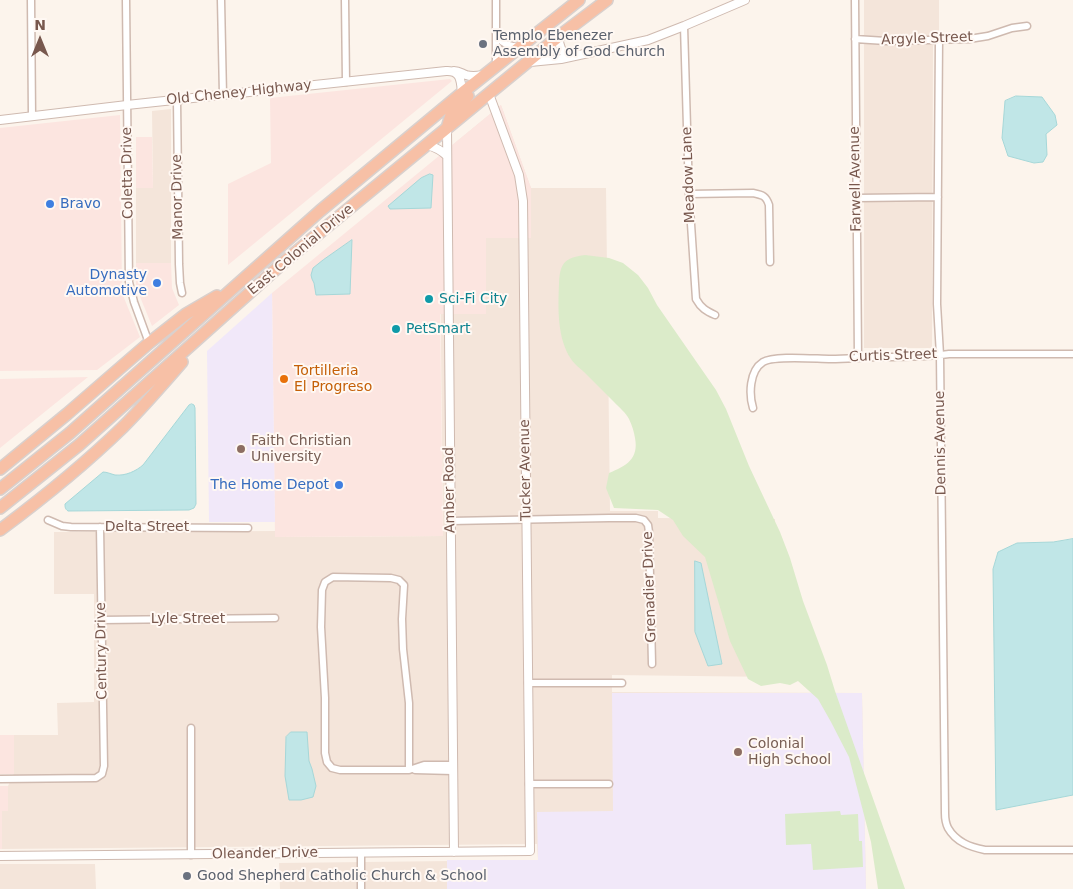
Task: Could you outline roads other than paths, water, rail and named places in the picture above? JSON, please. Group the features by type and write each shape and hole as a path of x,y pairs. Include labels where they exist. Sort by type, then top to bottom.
{"highway":[{"name":"East Colonial Drive","path":"0,489 70,433 320,211 462,93 579,0"},
{"name":"East Colonial Drive","path":"0,508 79,445 285,261 528,62 606,1"},
{"path":"447,129 451,115 490,71"},
{"path":"365,196 366,188 410,148 417,131"},
{"path":"285,261 295,243 320,211"},
{"path":"0,468 186,314 240,282"},
{"path":"3,526 68,475 124,426 165,382 207,332"}],"street":[{"path":"31,0 32,116"},
{"name":"Coletta Drive","path":"126,0 129,282 134,302 150,343"},
{"path":"221,0 222,95"},
{"path":"345,0 346,82"},
{"path":"490,71 496,33 496,0"},
{"path":"528,62 561,59 648,40 745,0"},
{"name":"Farwell Avenue","path":"855,0 858,357"},
{"name":"Meadow Lane","path":"684,26 689,194 696,299 705,311 715,315"},
{"name":"Argyle Street","path":"855,39 886,41 969,39 1027,26"},
{"path":"496,33 505,44 520,47"},
{"path":"558,38 562,53 569,57"},
{"name":"Dennis Avenue","path":"939,40 937,304 940,355 945,813 947,827 960,842 972,848 985,850 1073,850"},
{"path":"452,70 458,74 462,93"},
{"name":"Old Cheney Highway","path":"0,120 452,70 474,76 490,71"},
{"name":"Tucker Avenue","path":"489,94 519,175 523,201 530,851"},
{"name":"Manor Drive","path":"177,100 180,283 182,294"},
{"name":"Amber Road","path":"447,129 454,852"},
{"path":"427,145 439,149 447,156"},
{"path":"689,194 753,193 762,195 767,199 769,206 770,262"},
{"path":"857,198 938,197"},
{"name":"Curtis Street","path":"754,408 751,401 751,383 761,363 768,360 949,354 1073,354"},
{"name":"Grenadier Drive","path":"526,520 636,518 644,520 648,525 649,532 652,664"},
{"name":"Delta Street","path":"48,520 62,526 248,528"},
{"path":"450,521 526,520"},
{"name":"Century Drive","path":"0,779 96,778 102,774 104,766 100,527"},
{"path":"408,770 409,703 403,649 404,586 399,580 391,578 333,577 325,582 322,590 321,627 325,698 325,753 328,762 332,768 340,770 408,770 453,768"},
{"name":"Lyle Street","path":"101,620 274,618"},
{"path":"528,683 622,683"},
{"path":"191,728 191,855"},
{"path":"529,784 609,784"},
{"name":"Oleander Drive","path":"0,856 530,851"},
{"path":"361,854 361,889"}],"water":[{"path":"1016,96 1042,97 1055,115 1057,125 1046,134 1047,155 1043,162 1034,163 1008,156 1002,138 1005,101"},
{"path":"430,174 433,175 431,208 390,209 388,206 421,178"},
{"path":"352,240 350,294 316,295 311,275 313,268"},
{"path":"192,404 195,408 196,504 194,508 189,510 68,511 66,509 65,504 103,472 123,475 143,465 189,405"},
{"path":"1073,539 1073,795 996,810 993,569 998,552 1017,543 1053,542"},
{"path":"695,561 701,563 722,664 708,666 695,632"},
{"path":"291,732 307,732 309,761 316,786 313,797 301,800 289,800 285,776 286,737"}],"place":[{"name":"Templo Ebenezer Assembly of God Church","path":"483,44"},
{"name":"Bravo","path":"50,204"},
{"name":"Dynasty Automotive","path":"157,283"},
{"name":"Sci-Fi City","path":"429,299"},
{"name":"PetSmart","path":"396,329"},
{"name":"Tortilleria El Progreso","path":"284,379"},
{"name":"Faith Christian University","path":"241,449"},
{"name":"The Home Depot","path":"339,485"},
{"name":"Colonial High School","path":"738,752"},
{"name":"Good Shepherd Catholic Church & School","path":"187,876"}]}
